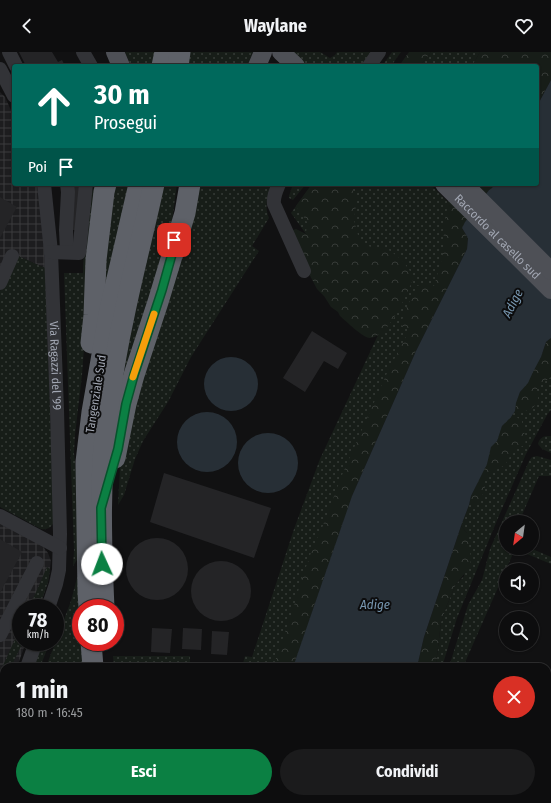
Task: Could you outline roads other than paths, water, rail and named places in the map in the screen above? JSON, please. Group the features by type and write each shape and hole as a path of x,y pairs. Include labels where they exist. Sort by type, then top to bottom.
{"highway":[{"path":"162,64 165,52"},
{"path":"178,64 180,52"},
{"path":"86,462 82,432 94,315 96,260 106,186"},
{"name":"Tangenziale Sud","path":"88,599 86,462 92,412 107,323 139,186"},
{"name":"Tangenziale Sud","path":"104,599 101,508 103,461 108,410 114,367 125,311 154,186"},
{"path":"172,254 182,186"},
{"path":"101,508 118,449 126,404 185,213 190,186"},
{"path":"92,651 93,663"},
{"path":"106,651 107,663"}],"main road":[{"path":"115,52 119,64"},
{"path":"258,64 263,52"},
{"path":"281,52 294,64"},
{"name":"Raccordo al casello sud","path":"446,186 551,290"},
{"name":"Raccordo al casello sud","path":"466,186 551,271"}],"street":[{"path":"9,52 15,64"},
{"path":"83,52 90,64"},
{"path":"370,64 379,52"},
{"path":"0,71 12,92"},
{"name":"Via Ragazzi del '99","path":"44,186 51,252 58,410 60,548 57,577 51,599"},
{"path":"67,186 67,252"},
{"path":"51,252 79,252 86,186"},
{"path":"278,186 275,192 274,204 304,272"},
{"path":"0,283 12,256"},
{"path":"0,516 60,548"},
{"path":"0,635 37,563"},
{"path":"28,663 33,651"}],"water":[{"name":"Adige","path":"551,80 551,338 546,342 541,357 528,383 520,392 515,411 502,426 497,441 491,447 487,464 471,496 424,637 418,663 294,663 352,496 416,351 467,249 468,238 462,228 465,222 494,186 539,186 539,102"},
{"path":"231,357 241,359 250,365 256,374 258,384 256,394 250,403 241,409 231,411 221,409 212,403 206,394 204,384 206,374 212,365 221,359"},
{"path":"207,412 223,417 228,421 232,426 237,442 232,458 228,463 223,467 207,472 191,467 186,463 182,458 177,442 182,426 186,421 191,417"},
{"path":"262,433 274,433 285,438 293,446 298,457 296,475 285,488 274,493 262,493 251,488 243,480 238,469 238,457 243,446 251,438"}]}
